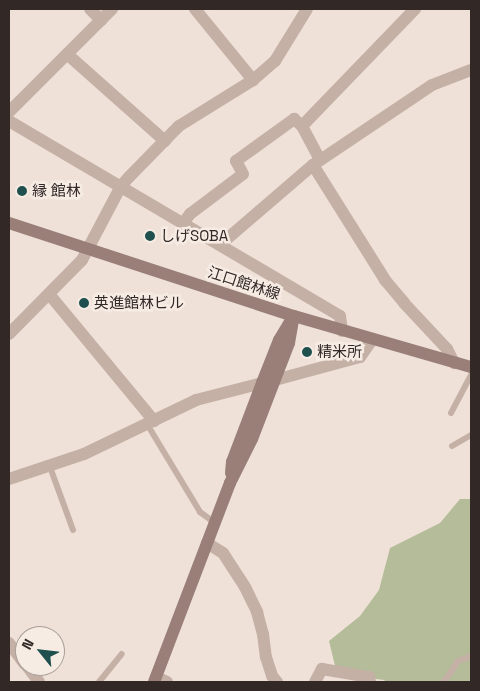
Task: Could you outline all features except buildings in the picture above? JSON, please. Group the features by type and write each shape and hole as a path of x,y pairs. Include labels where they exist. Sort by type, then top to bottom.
{"street":[{"path":"90,9 101,20"},
{"path":"9,112 112,9"},
{"path":"195,9 253,80"},
{"path":"302,126 415,9"},
{"path":"9,334 82,260 90,249 121,186 179,126 253,80 275,61 304,10"},
{"path":"68,54 165,141"},
{"path":"221,244 317,163 432,85 471,70"},
{"path":"184,222 190,214 243,174 236,161 294,119 302,126 317,163 385,280 447,349 454,363"},
{"path":"9,121 184,222 340,316 342,331"},
{"name":"江口館林線","path":"9,223 342,331 471,367"},
{"path":"50,294 150,422"},
{"path":"159,680 214,522 230,483 252,439 289,343 294,316"},
{"path":"230,483 232,462 262,383 279,340 294,316"},
{"path":"275,380 360,357 372,340"},
{"path":"9,480 84,454 202,398 262,383"},
{"path":"207,543 223,553 245,586 257,612 263,634 266,657 272,676 277,682"},
{"path":"315,682 322,669 369,677 370,682"}],"lane":[{"path":"451,413 471,375"},
{"path":"150,422 200,512 208,520 214,522"},
{"path":"452,446 471,435"},
{"path":"50,467 73,530"},
{"path":"99,682 122,654"},
{"path":"444,682 458,661 471,656"}],"green space":[{"path":"460,499 471,499 471,682 386,682 384,680 337,674 329,641 360,616 379,590 390,548 440,523"}],"place":[{"name":"縁 館林","path":"22,191"},
{"name":"しげSOBA","path":"150,236"},
{"name":"英進館林ビル","path":"84,303"},
{"name":"精米所","path":"307,352"}]}
